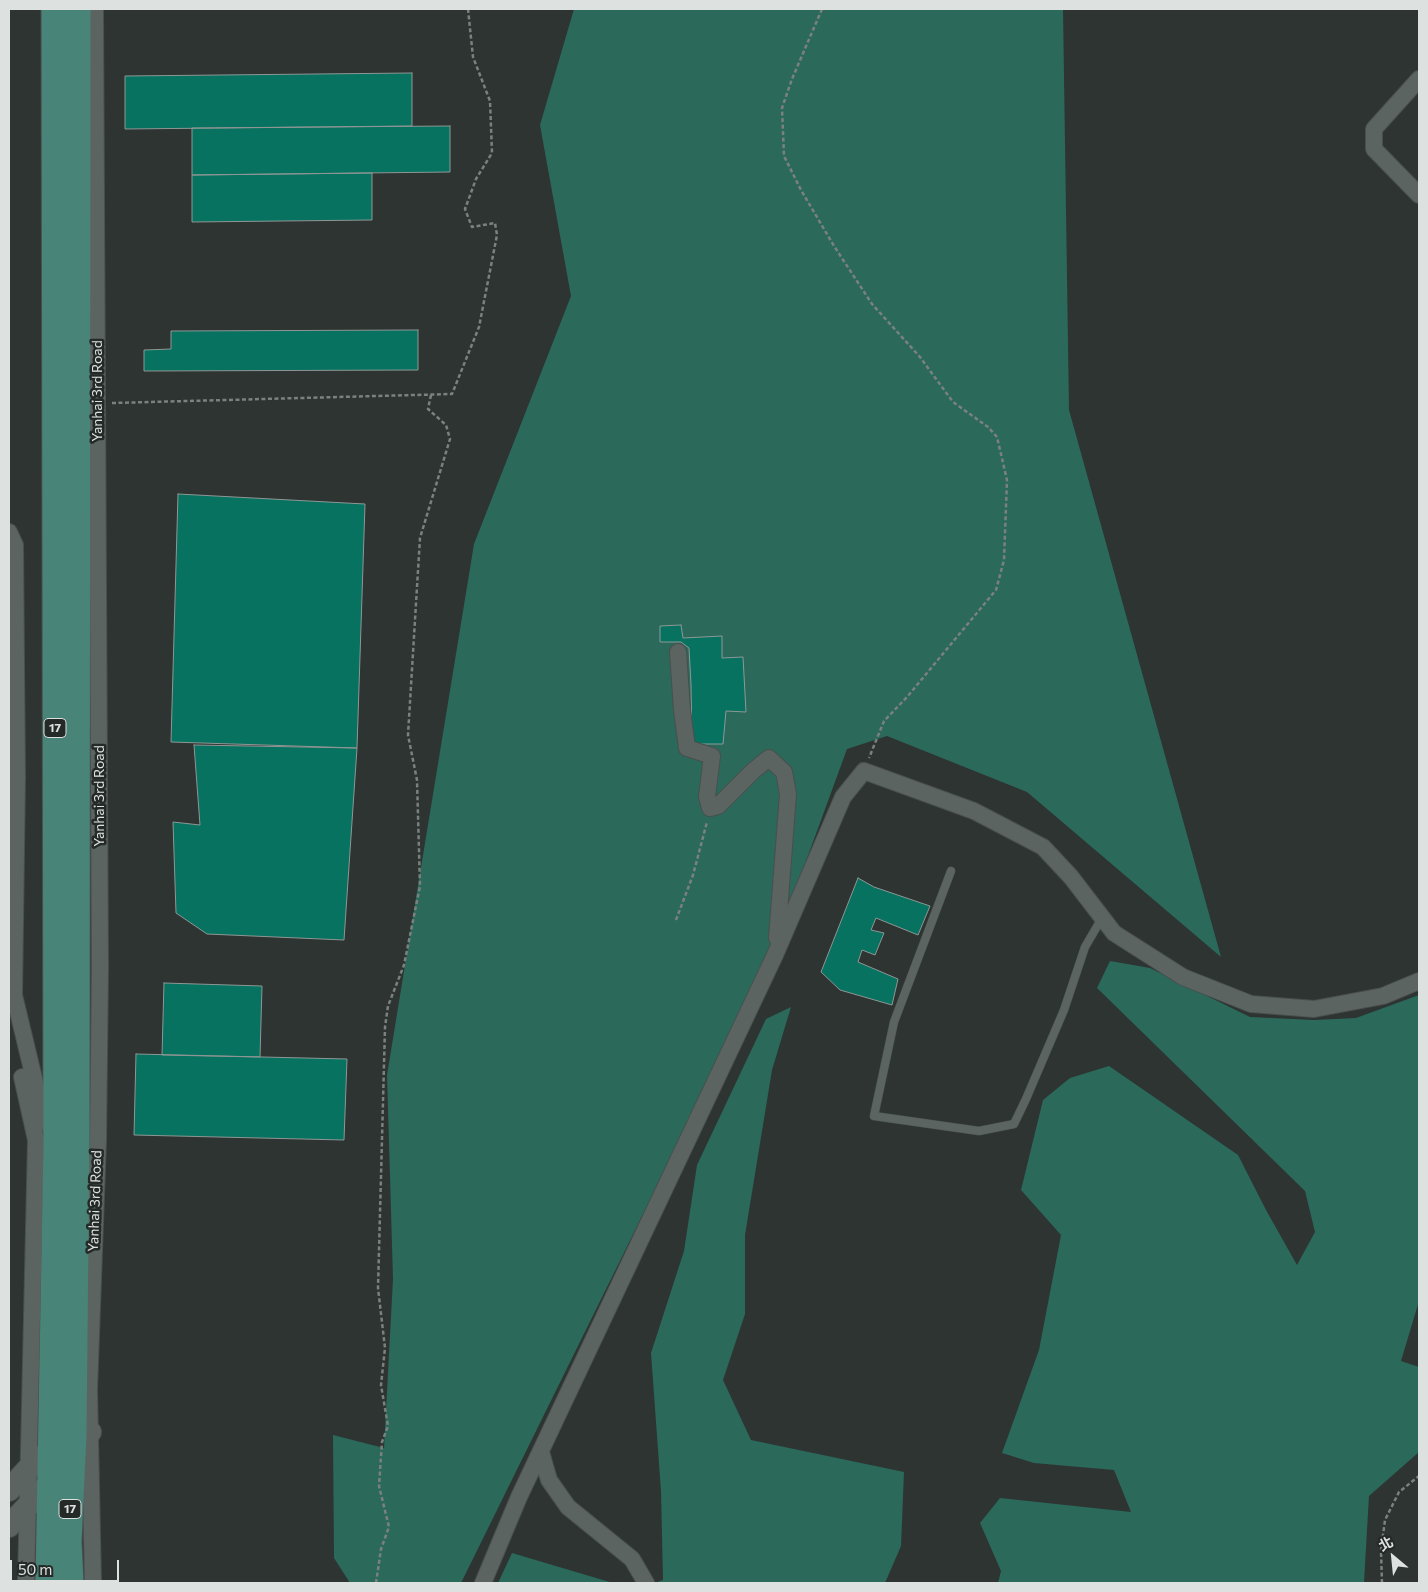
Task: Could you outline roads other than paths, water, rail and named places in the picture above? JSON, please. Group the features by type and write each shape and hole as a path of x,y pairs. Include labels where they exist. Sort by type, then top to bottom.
{"main road":[{"name":"Yanhai 3rd Road","path":"54,9 76,148"},
{"name":"Yanhai 3rd Road","path":"71,1583 69,1542 77,1141 76,148 78,9"},
{"name":"Yanhai 3rd Road","path":"48,1583 51,1482 72,1443"}],"street":[{"name":"Yanhai 3rd Road","path":"77,1141 100,958 76,421 76,148 95,9"},
{"path":"1419,79 1374,129 1374,148 1419,195"},
{"name":"Yanhai 3rd Road","path":"9,532 15,546 16,574 17,777 14,995 38,1094 77,1141"},
{"path":"678,652 687,748 712,756 707,797 710,808 718,806 770,758 784,772 788,794 775,955"},
{"path":"483,1583 519,1497 775,955 843,796 864,771 974,811 1043,847 1071,877 1114,933 1183,977 1251,1004 1314,1009 1383,996 1419,981"},
{"path":"9,1020 36,1140 33,1346 26,1583"},
{"name":"Yanhai 3rd Road","path":"72,1443 93,1583"},
{"path":"9,1490 28,1468 72,1443"},
{"path":"541,1452 548,1480 568,1507 632,1559 646,1583"},
{"path":"9,1526 51,1482"}],"lane":[{"path":"951,871 894,1022 874,1116 979,1131 1014,1124 1064,1010 1085,947 1102,918"}]}
